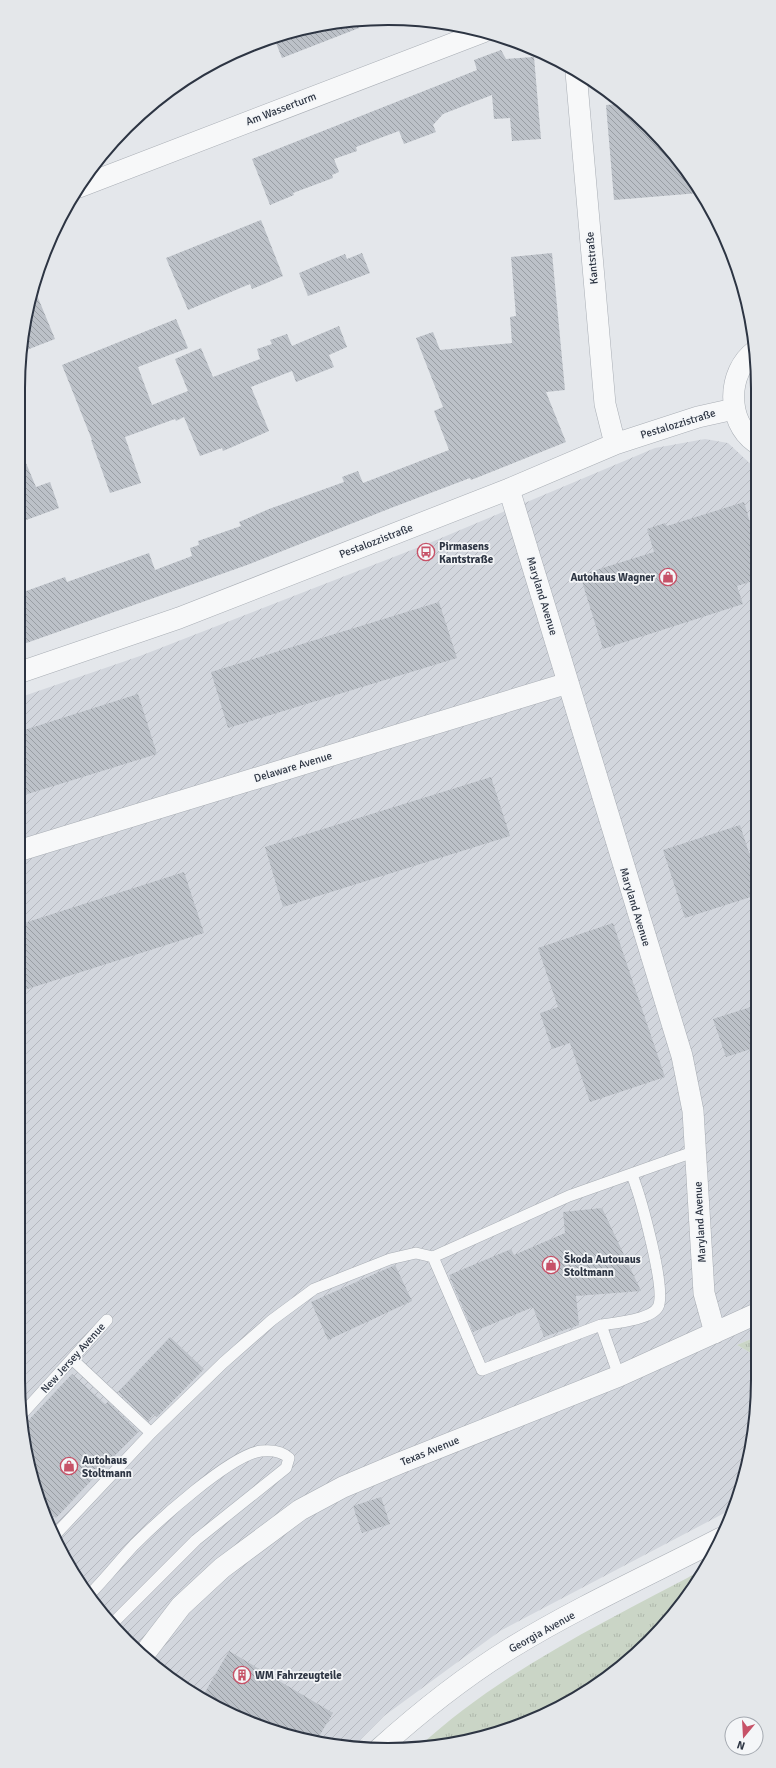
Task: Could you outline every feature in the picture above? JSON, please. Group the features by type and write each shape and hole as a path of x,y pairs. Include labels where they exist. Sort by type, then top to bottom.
{"street":[{"name":"Am Wasserturm","path":"88,184 474,35"},
{"name":"Kantstraße","path":"577,78 605,404 615,444"},
{"path":"749,355 738,371 733,390 734,409 740,425 751,437"},
{"name":"Pestalozzistraße","path":"25,671 179,618 509,489 615,444 698,417 734,409"},
{"name":"Maryland Avenue","path":"509,489 682,1056 693,1111 704,1293 715,1333"},
{"name":"Delaware Avenue","path":"25,849 568,683"},
{"name":"Texas Avenue","path":"147,1651 181,1606 222,1568 300,1510 343,1487 619,1376 751,1317"},
{"name":"Georgia Avenue","path":"386,1743 443,1696 511,1648 584,1608 714,1542"}],"lane":[{"path":"58,1532 151,1433 223,1363 272,1320 314,1290 390,1259 416,1253 433,1257 569,1196 632,1175 696,1151"},
{"path":"433,1257 482,1370 600,1325 649,1315 658,1307 660,1297 658,1275 640,1196 632,1175"},
{"name":"New Jersey Avenue","path":"27,1410 107,1320"},
{"path":"600,1325 619,1376"},
{"path":"72,1359 151,1433"},
{"path":"93,1591 134,1545 178,1505 236,1461 260,1451 275,1451 285,1454 289,1458 286,1468 196,1540 116,1620"}],"shaded area":[{"path":"705,439 728,443 751,464 751,1339 737,1345 751,1353 751,1380 748,1427 739,1474 726,1512 500,1631 384,1716 358,1742 341,1740 294,1731 271,1724 227,1706 206,1694 167,1668 131,1637 100,1601 74,1562 62,1541 44,1497 37,1474 28,1427 25,1380 25,696 140,656 427,544 655,448"}],"green space":[{"path":"751,1339 751,1353 737,1345"},
{"path":"695,1574 676,1601 645,1637 590,1682 549,1706 505,1724 459,1736 426,1741 451,1719 520,1670 556,1648"}],"building":[{"path":"359,26 359,28 282,58 276,43 317,32"},
{"path":"501,50 506,59 534,57 541,139 512,141 510,118 494,119 492,95 443,114 433,125 436,132 404,144 399,131 356,147 357,151 334,159 339,172 332,175 333,178 293,193 294,195 270,205 252,159 477,70 474,60"},
{"path":"614,104 645,131 676,167 694,193 614,200 606,105"},
{"path":"261,220 283,276 252,289 250,284 188,310 166,258"},
{"path":"362,253 370,273 308,296 299,273 345,254 347,259"},
{"path":"552,253 565,390 546,392 566,442 471,480 470,478 391,508 247,565 25,644 25,591 65,577 67,582 149,553 155,570 192,556 190,548 199,545 198,541 241,526 239,522 269,509 344,482 342,477 358,471 363,483 449,450 434,411 443,407 416,338 433,332 440,350 512,343 510,317 516,316 511,257"},
{"path":"37,295 55,339 27,350"},
{"path":"176,319 188,348 138,367 152,405 188,391 175,359 201,348 213,377 260,359 257,349 272,344 270,340 287,334 292,346 339,326 347,347 329,355 334,367 296,382 292,371 251,387 269,431 223,451 222,448 200,456 184,417 176,421 175,419 125,437 141,483 110,493 92,440 62,365"},
{"path":"25,461 36,487 50,482 59,508 25,520"},
{"name":"Autohaus Wagner","path":"744,502 751,526 751,582 737,586 743,604 603,649 580,575 654,552 647,529 665,523 667,526"},
{"path":"439,602 457,658 228,728 211,672"},
{"path":"138,694 157,754 25,795 25,730"},
{"path":"491,777 510,836 283,907 265,847"},
{"path":"740,825 749,853 751,852 751,897 685,918 663,850"},
{"path":"184,872 204,933 25,990 25,923"},
{"path":"613,923 665,1077 590,1102 570,1043 552,1049 540,1013 558,1007 538,948"},
{"path":"751,1007 751,1049 726,1057 713,1019"},
{"name":"Škoda Autouaus Stoltmann","path":"602,1208 641,1291 576,1296 579,1325 544,1337 533,1307 473,1332 449,1275 511,1249 514,1255 565,1233 563,1212"},
{"path":"395,1265 412,1301 328,1340 311,1302"},
{"path":"170,1337 204,1369 157,1417 154,1414 148,1421 118,1392"},
{"name":"Autohaus Stoltmann","path":"72,1374 106,1405 108,1402 138,1431 56,1518 50,1512 37,1474 28,1421"},
{"path":"381,1497 390,1524 362,1533 353,1506"},
{"name":"WM Fahrzeugteile","path":"229,1651 333,1713 319,1736 271,1724 227,1706 204,1693"}],"place":[{"name":"Pirmasens Kantstraße","path":"426,552"},
{"name":"Autohaus Wagner","path":"668,577"},
{"name":"Škoda Autouaus Stoltmann","path":"551,1265"},
{"name":"Autohaus Stoltmann","path":"69,1466"},
{"name":"WM Fahrzeugteile","path":"242,1675"}]}
